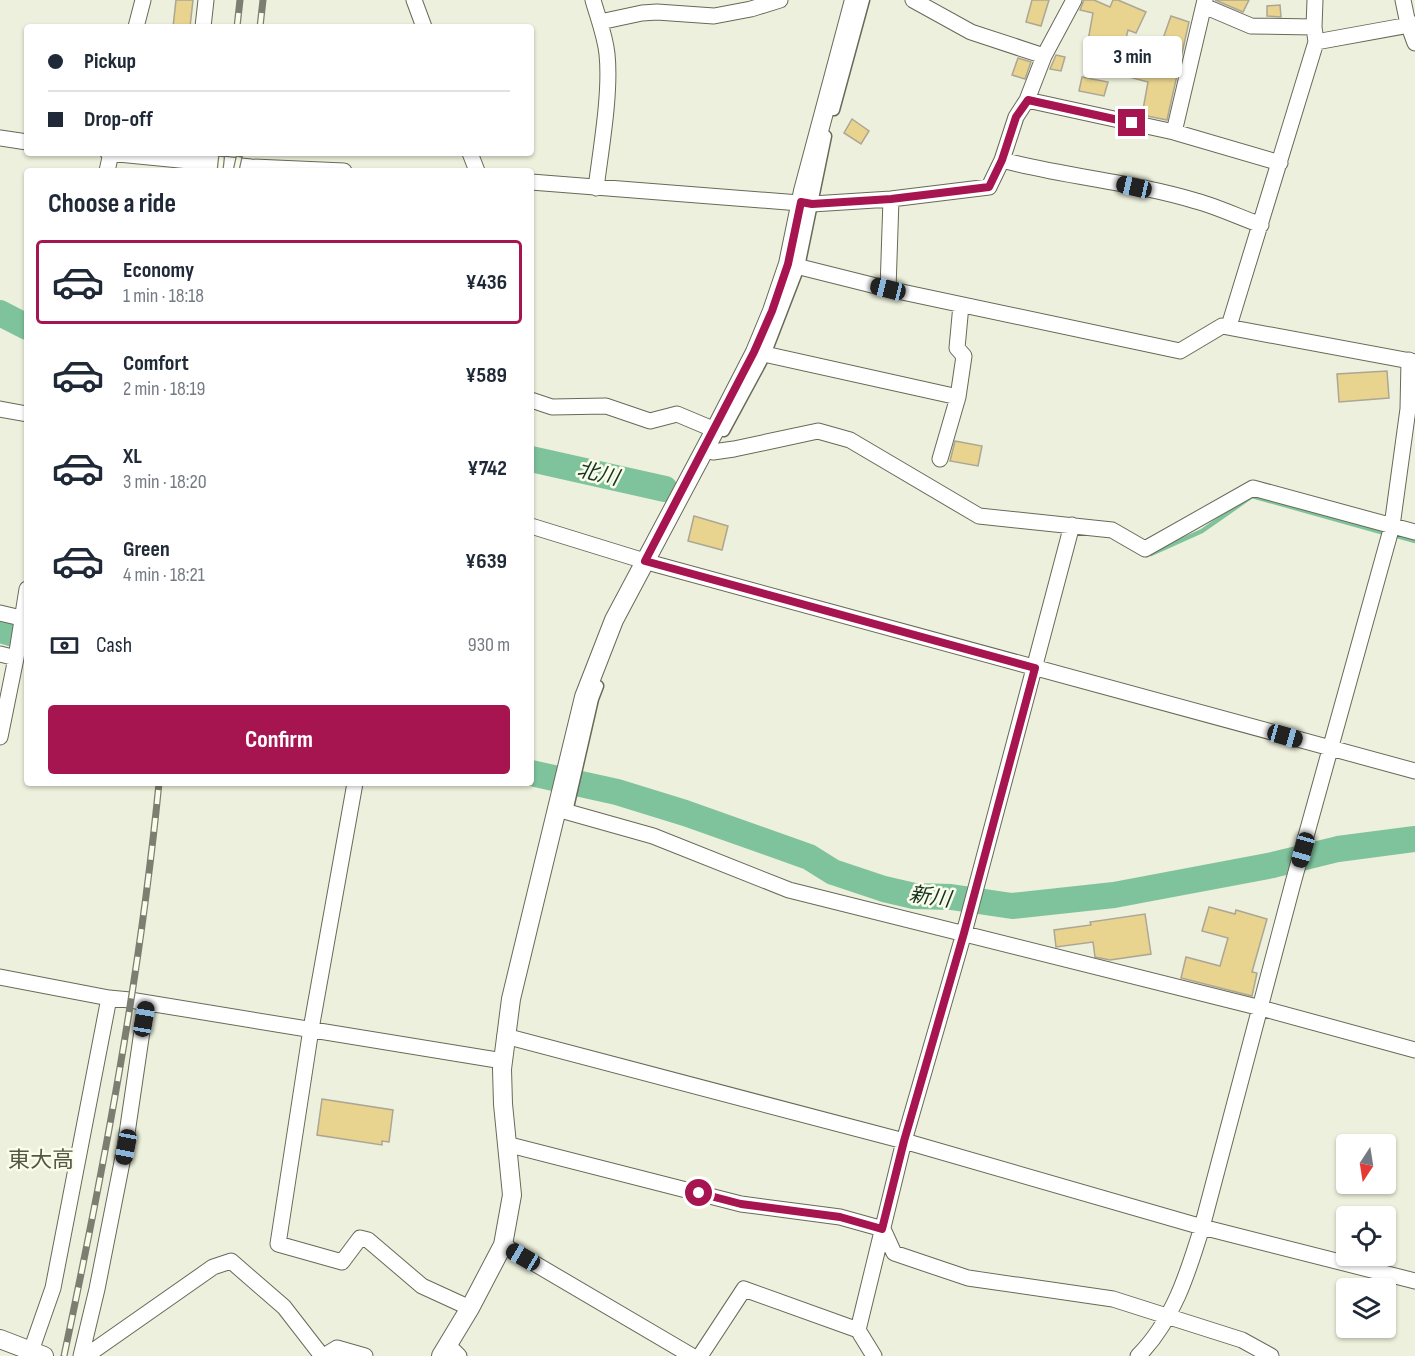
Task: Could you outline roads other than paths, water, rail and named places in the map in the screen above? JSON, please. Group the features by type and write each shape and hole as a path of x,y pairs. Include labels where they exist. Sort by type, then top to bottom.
{"street":[{"path":"137,24 143,0"},
{"path":"202,24 206,0"},
{"path":"414,0 423,24"},
{"path":"593,0 607,54 607,87 596,188"},
{"path":"600,22 657,12 714,16 751,9 780,0"},
{"path":"449,1352 502,1245 512,1195 506,1144 502,1061 505,1036 511,999 563,805 584,697 614,620 648,562 760,353 772,311 794,266 806,203 854,0"},
{"path":"806,203 864,0"},
{"path":"913,0 971,32 1044,56"},
{"path":"534,182 806,203 891,199 989,187 1002,160 1016,117 1028,100 1044,56 1074,0"},
{"path":"1229,326 1281,164 1315,34 1315,0"},
{"path":"1403,0 1412,24 1415,43"},
{"path":"1174,132 1205,3 1251,26 1315,34 1412,24"},
{"path":"1028,100 1174,132 1281,164"},
{"path":"0,138 24,142"},
{"path":"136,156 242,168"},
{"path":"1002,160 1043,171 1113,182 1196,201 1261,225"},
{"path":"888,289 891,199"},
{"path":"794,266 888,289 1180,351 1222,326 1229,326 1412,361 1408,409 1392,526 1293,883 1202,1227 1186,1279 1168,1316 1151,1343 1138,1356"},
{"path":"940,459 958,397 964,356 957,348 961,304"},
{"path":"760,353 958,397"},
{"path":"709,450 715,430 760,353"},
{"path":"534,401 552,407 606,406 650,421 677,414 715,430"},
{"path":"0,409 24,413"},
{"path":"709,450 734,450 818,431 850,440 979,516 1112,530 1145,549 1253,488 1415,532"},
{"path":"858,1330 904,1141 964,933 1072,525"},
{"path":"534,527 648,562 1415,771"},
{"path":"0,737 24,604"},
{"path":"0,613 21,618"},
{"path":"0,654 16,658"},
{"path":"354,786 311,1029 278,1244 342,1262 360,1238 368,1239 422,1286 470,1308"},
{"path":"563,805 653,836 789,890 1261,1008 1415,1050"},
{"path":"0,977 109,998 502,1061"},
{"path":"0,1339 38,1354 53,1288 109,998"},
{"path":"84,1356 126,1147 146,1004"},
{"path":"505,1036 904,1141 1202,1227 1415,1281"},
{"path":"506,1144 741,1204 840,1217 882,1229 894,1253 968,1278 1113,1299 1242,1340 1271,1356"},
{"path":"502,1245 686,1355"},
{"path":"84,1356 213,1267 231,1261 284,1307 323,1356 337,1348 365,1356"},
{"path":"700,1356 744,1289 858,1330 874,1356"}],"waterway":[{"name":"北川","path":"0,313 24,325"},
{"name":"北川","path":"534,460 665,489"},
{"path":"1151,554 1202,531 1252,496 1381,532"},
{"path":"1397,536 1415,541"},
{"name":"新川","path":"0,630 24,637"},
{"name":"新川","path":"534,774 617,792 685,813 809,857 833,872 884,889 914,896 951,897 1012,906 1114,895 1273,865 1338,849 1415,839"}],"railway":[{"path":"237,24 240,0"},
{"path":"260,24 263,0"},
{"path":"220,168 222,156"},
{"path":"237,168 239,156"},
{"path":"64,1356 93,1214 131,999 159,786"}],"district":[{"name":"東大高","path":"41,1160"}]}
